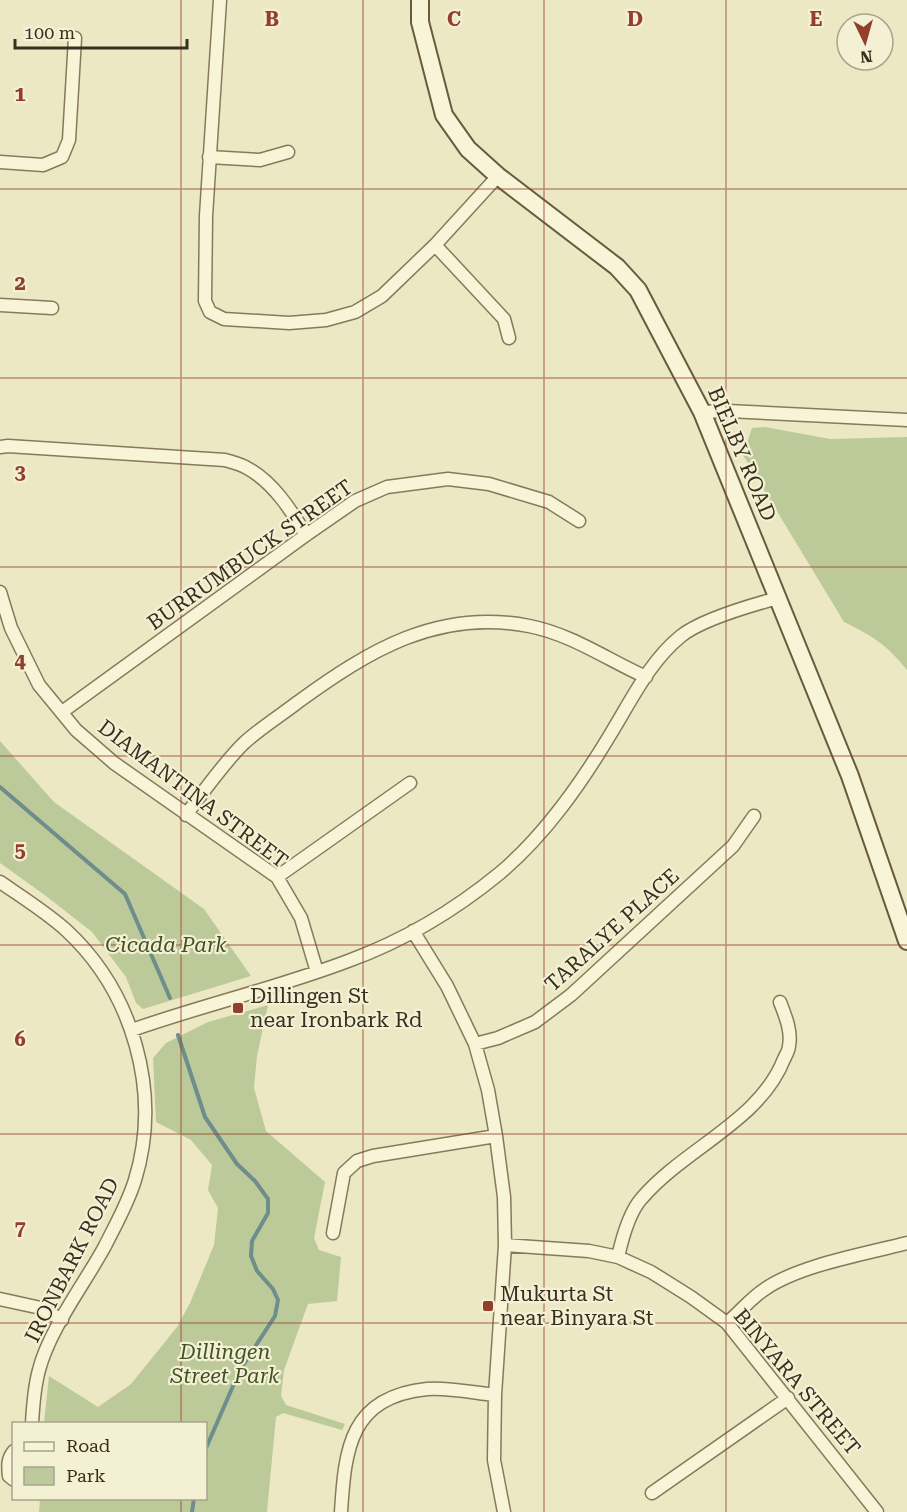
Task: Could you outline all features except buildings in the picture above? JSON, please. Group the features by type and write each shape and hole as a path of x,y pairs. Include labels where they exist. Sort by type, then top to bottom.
{"street":[{"path":"220,0 206,216 205,301 210,312 224,319 289,323 326,320 355,312 382,296 435,245 498,176"},
{"name":"BIELBY ROAD","path":"420,0 420,22 444,115 468,148 498,176 617,267 638,290 702,412 850,776 907,941"},
{"name":"BIELBY ROAD","path":"430,0 430,58"},
{"path":"0,162 43,165 62,157 69,140 75,38"},
{"path":"209,158 260,160 288,152"},
{"path":"435,245 504,319 509,339"},
{"path":"0,305 52,308"},
{"path":"702,412 728,411 907,420"},
{"path":"0,447 225,460 246,467 265,480 295,517 306,535"},
{"name":"BURRUMBUCK STREET","path":"62,712 306,535 356,501 387,487 448,478 489,484 549,502 579,521"},
{"name":"DIAMANTINA STREET","path":"0,592 11,628 39,685 76,730 114,763 277,877 301,918 317,972"},
{"path":"132,1030 317,972 368,953 413,931 474,893 543,831 588,771 660,656 683,635 720,617 778,598"},
{"path":"186,815 227,761 245,742 365,656 408,636 454,624 493,621 530,626 562,635 645,677"},
{"path":"277,877 410,783"},
{"name":"TARALYE PLACE","path":"475,1044 498,1038 535,1022 571,995 733,846 754,816"},
{"name":"IRONBARK ROAD","path":"1,885 66,930 92,957 117,996 132,1030 138,1048 145,1097 144,1125 136,1179 126,1205 62,1320 39,1367 34,1390 32,1422"},
{"path":"413,931 447,986 475,1044 488,1090 496,1136 504,1197 506,1245 495,1395 494,1460 504,1512"},
{"path":"618,1257 622,1236 640,1199 664,1175 760,1100 781,1067 789,1046 788,1023 780,1002"},
{"path":"333,1233 344,1173 357,1161 373,1156 496,1136"},
{"path":"727,1323 764,1289 785,1277 806,1269 907,1242"},
{"name":"BINYARA STREET","path":"506,1245 589,1251 618,1257 651,1272 727,1323 877,1512"},
{"path":"0,1299 42,1308 62,1320"},
{"path":"341,1512 344,1474 350,1442 361,1421 377,1405 400,1394 429,1389 495,1395"},
{"path":"652,1493 788,1398"},
{"path":"12,1454 8,1461 8,1468 9,1476 12,1478"}],"green space":[{"path":"765,427 830,439 907,437 907,670 879,642 844,622 743,455 752,428"},
{"name":"Cicada Park","path":"0,741 54,802 204,909 251,976 143,1009 136,1003 126,977 92,932 0,863"},
{"name":"Dillingen Street Park","path":"268,1005 257,1056 254,1088 266,1131 325,1182 314,1238 319,1250 341,1257 337,1301 308,1304 284,1370 281,1396 286,1405 345,1424 342,1430 283,1413 276,1417 267,1512 39,1512 40,1500 207,1500 207,1422 44,1422 49,1376 98,1407 131,1384 177,1327 190,1303 214,1245 218,1208 208,1190 212,1165 191,1140 156,1122 153,1058 166,1043 208,1022"}],"waterway":[{"path":"0,787 125,894 170,998"},
{"path":"178,1035 205,1117 237,1164 255,1181 268,1199 268,1213 252,1241 251,1256 257,1271 273,1289 278,1300 275,1316 240,1370 207,1446"},
{"path":"192,1512 194,1500"}],"place":[{"name":"Dillingen St near Ironbark Rd","path":"238,1008"},
{"name":"Mukurta St near Binyara St","path":"488,1306"}]}
